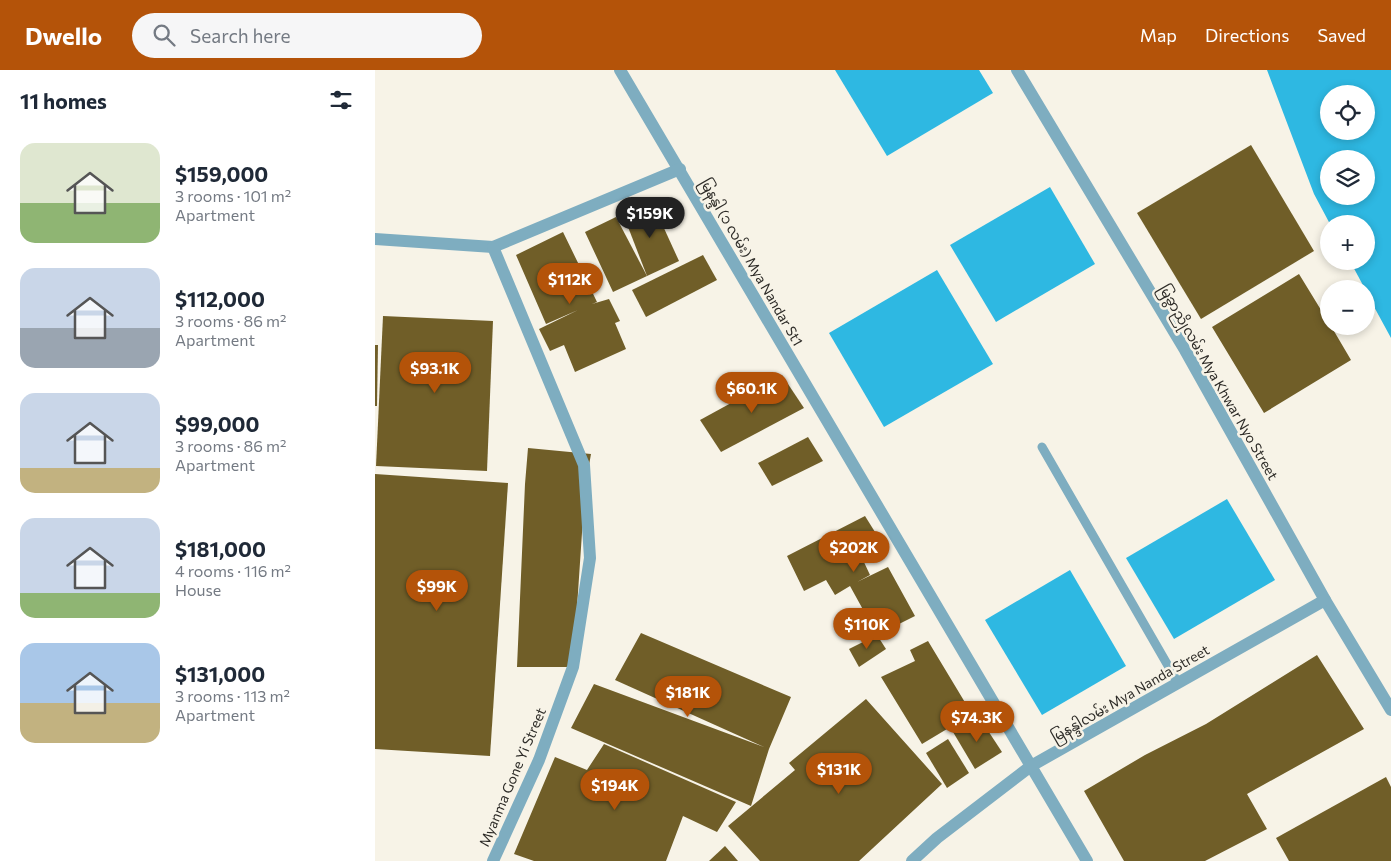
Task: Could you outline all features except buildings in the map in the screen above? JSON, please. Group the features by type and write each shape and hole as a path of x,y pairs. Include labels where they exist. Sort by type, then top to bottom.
{"street":[{"name":"မြနန္ဒါ (၁ လမ်း) Mya Nandar St1","path":"621,70 1087,861"},
{"name":"မြခွာညိုလမ်း Mya Khwar Nyo Street","path":"1017,70 1185,350 1325,600 1391,710"},
{"path":"375,239 493,247 680,169"},
{"name":"Myanma Gone Yi Street","path":"493,247 584,465 591,558 573,667 539,760 493,861"},
{"name":"မြနန္ဒါလမ်း Mya Nanda Street","path":"912,861 937,838 1031,766 1325,600"}],"lane":[{"path":"1042,447 1178,683"}],"water":[{"path":"835,70 979,70 993,93 887,156"},
{"path":"1267,70 1391,70 1391,338 1375,309 1375,280 1360,280 1355,270 1375,270 1375,215 1325,215 1314,194"},
{"path":"1050,187 1095,264 996,322 950,245"},
{"path":"937,270 993,364 884,427 829,333"},
{"path":"1227,499 1275,580 1174,639 1126,558"},
{"path":"1070,570 1126,666 1042,715 985,620"}]}
